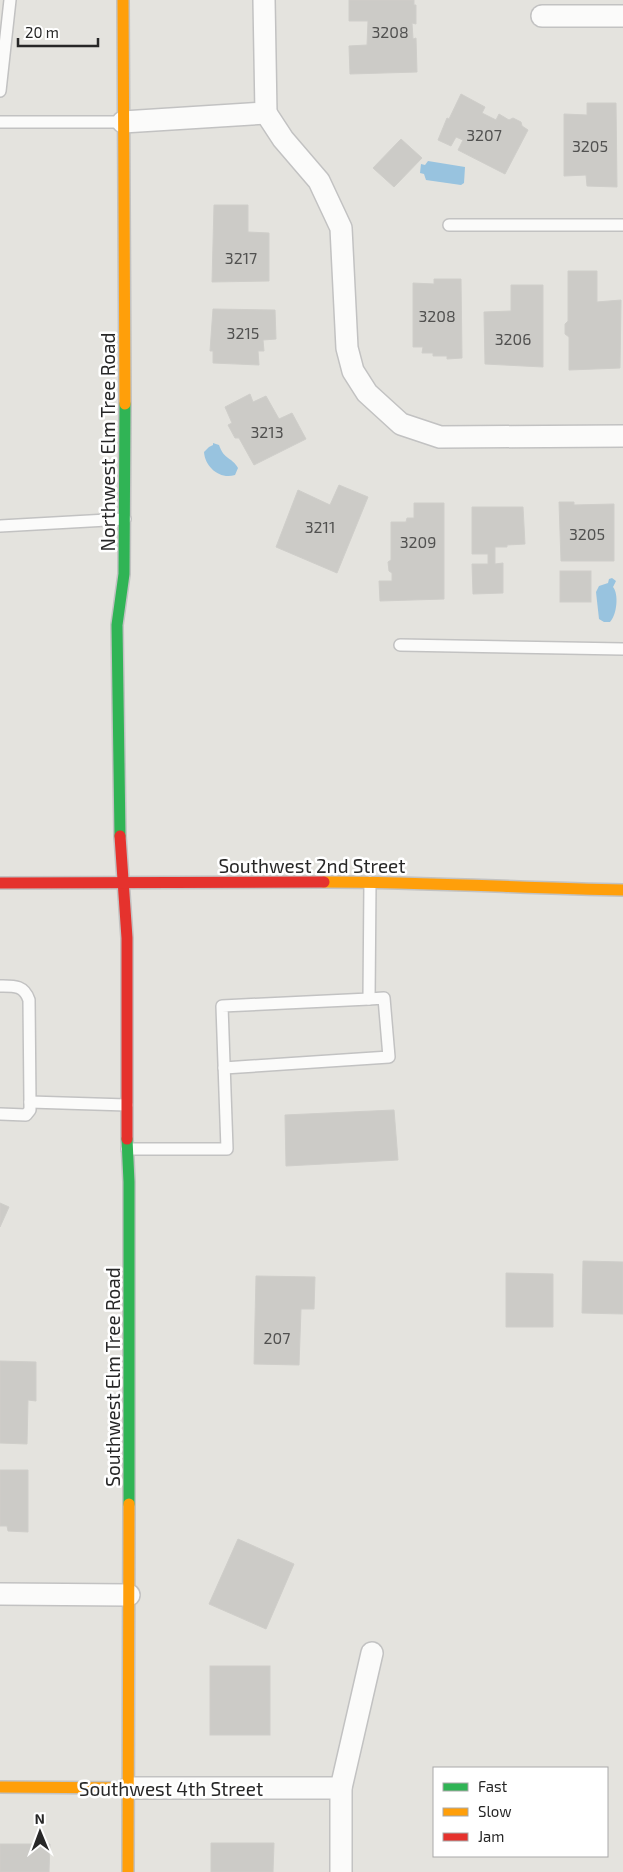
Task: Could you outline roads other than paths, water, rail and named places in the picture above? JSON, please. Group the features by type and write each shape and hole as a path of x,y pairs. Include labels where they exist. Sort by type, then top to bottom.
{"street":[{"name":"Northwest Elm Tree Road","path":"123,0 125,519 124,574 117,625 120,832 123,883"},
{"path":"264,0 266,113 283,139 319,180 341,228 347,348 353,371 367,393 400,424 440,437 623,436"},
{"path":"542,16 623,16"},
{"path":"123,122 266,113"},
{"name":"Southwest 2nd Street","path":"0,883 370,882 623,890"},
{"name":"Southwest Elm Tree Road","path":"123,883 127,938 127,1149 129,1182 128,1872"},
{"path":"0,1594 129,1596"},
{"path":"342,1872 341,1788 372,1653"},
{"name":"Southwest 4th Street","path":"0,1787 341,1788"}],"lane":[{"path":"0,91 10,0"},
{"path":"0,122 123,122"},
{"path":"450,225 623,225"},
{"path":"0,526 125,519"},
{"path":"400,645 623,648"},
{"path":"369,999 370,882"},
{"path":"0,986 19,986 26,992 29,1000 30,1102 30,1110 26,1115 0,1114"},
{"path":"127,1149 228,1149 224,1068 222,1006 384,998 389,1057 224,1068"},
{"path":"30,1102 127,1105"}],"water":[{"path":"428,161 465,167 464,183 461,185 426,180 424,174 420,173 421,164 425,165"},
{"path":"213,443 219,445 223,453 236,464 238,468 235,475 224,476 219,474 207,463 204,452"},
{"path":"612,578 616,581 613,587 617,599 616,610 610,622 604,622 599,619 596,592 599,586 608,583 609,579"}]}
